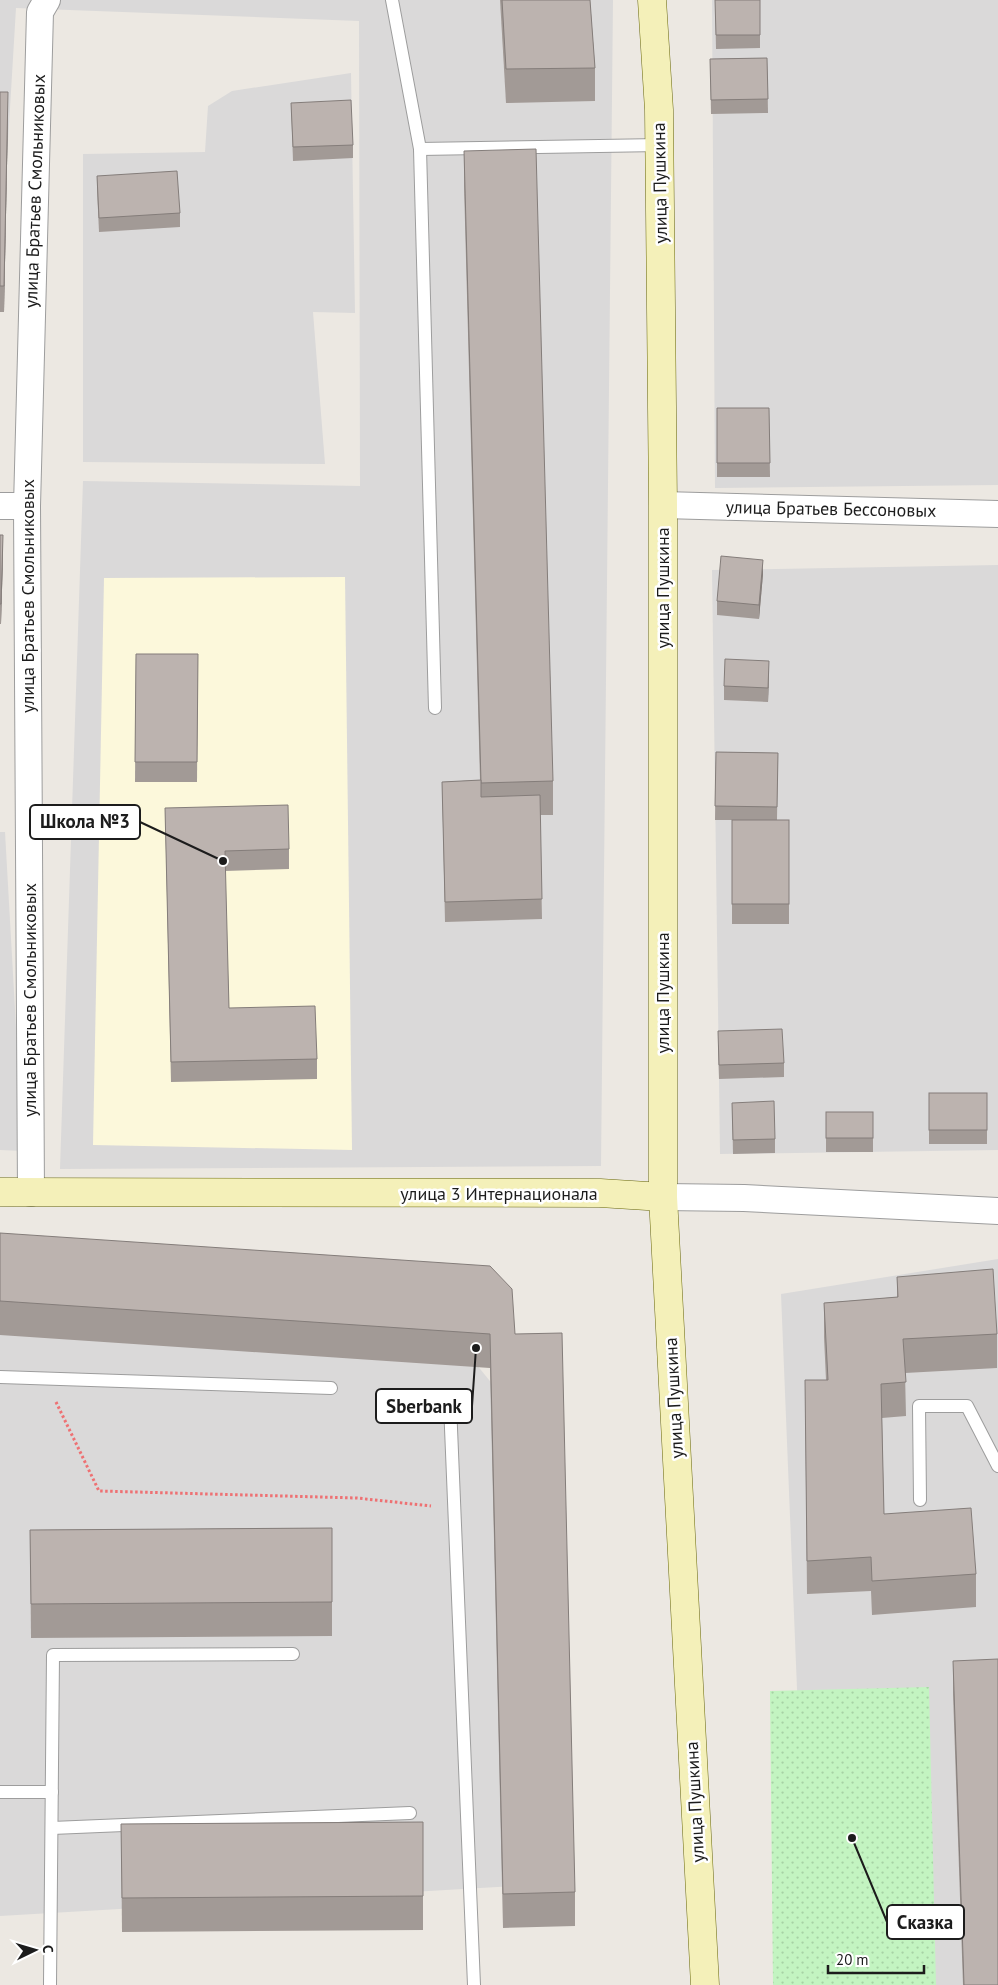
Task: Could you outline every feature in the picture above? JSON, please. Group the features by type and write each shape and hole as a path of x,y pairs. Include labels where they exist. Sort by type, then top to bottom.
{"street":[{"name":"улица Братьев Смольниковых","path":"31,1193 27,506 40,12 47,0"},
{"name":"улица Пушкина","path":"652,0 660,145 663,505 663,1197 705,1985"},
{"name":"улица Братьев Бессоновых","path":"663,505 998,514"},
{"path":"0,506 27,506"},
{"name":"улица 3 Интернационала","path":"0,1192 590,1193 663,1197 744,1198 998,1211"}],"lane":[{"path":"392,0 420,149 434,708"},
{"path":"420,149 660,145"},
{"path":"0,1377 331,1388"},
{"path":"450,1404 474,1985"},
{"path":"920,1500 919,1406 967,1406 998,1466"},
{"path":"50,1985 53,1655 293,1654"},
{"path":"0,1792 52,1792"},
{"path":"52,1828 410,1813"}],"path":[{"path":"44,1378 99,1491 357,1498 454,1509"}],"shaded area":[{"path":"0,0 613,0 601,1166 60,1169 83,481 360,486 359,21 16,8 0,275"},
{"path":"712,0 998,0 998,485 715,488"},
{"path":"351,73 355,313 313,312 325,464 83,462 83,154 205,152 208,106 232,91"},
{"path":"998,565 998,1150 720,1154 712,570"},
{"path":"345,577 352,1150 93,1145 104,578"},
{"path":"0,832 5,832 23,1151 0,1150"},
{"path":"998,1259 998,1985 809,1985 781,1294"},
{"path":"0,1307 450,1332 529,1429 548,1884 0,1916"}],"green space":[{"path":"929,1687 936,1985 773,1985 770,1691"}],"building":[{"path":"502,0 590,0 595,68 506,69"},
{"path":"715,0 760,0 760,35 716,35"},
{"path":"767,58 768,99 711,100 710,59"},
{"path":"0,92 8,92 4,286 0,286"},
{"path":"351,100 353,145 293,147 291,103"},
{"path":"536,149 553,781 481,783 464,151"},
{"path":"177,171 180,213 99,218 97,176"},
{"path":"717,408 769,408 770,463 717,463"},
{"path":"0,535 3,535 1,604 0,604"},
{"path":"721,556 763,560 759,605 717,601"},
{"path":"136,654 198,654 197,762 135,762"},
{"path":"725,659 769,661 768,688 724,686"},
{"path":"716,752 778,753 777,807 715,806"},
{"path":"481,780 481,797 540,795 542,899 445,902 442,782"},
{"path":"288,805 289,849 225,851 229,1008 315,1006 317,1059 171,1062 165,808"},
{"path":"732,820 789,820 789,904 732,904"},
{"path":"782,1029 784,1063 719,1065 718,1031"},
{"path":"929,1093 987,1093 987,1130 929,1130"},
{"path":"774,1101 775,1139 733,1140 732,1103"},
{"path":"826,1112 873,1112 873,1138 826,1138"},
{"path":"0,1233 490,1266 512,1289 515,1334 562,1333 575,1892 503,1894 490,1334 0,1301"},
{"path":"993,1269 997,1334 903,1339 906,1382 881,1384 884,1514 971,1508 976,1574 872,1581 871,1557 807,1561 805,1380 828,1380 824,1303 898,1297 897,1277"},
{"path":"332,1528 332,1602 31,1604 30,1530"},
{"path":"998,1659 998,1985 964,1985 953,1661"},
{"path":"423,1822 423,1896 122,1898 121,1824"}],"place":[{"name":"Школа №3","path":"223,861"},
{"name":"Sberbank","path":"476,1348"},
{"name":"Сказка","path":"852,1838"}]}
